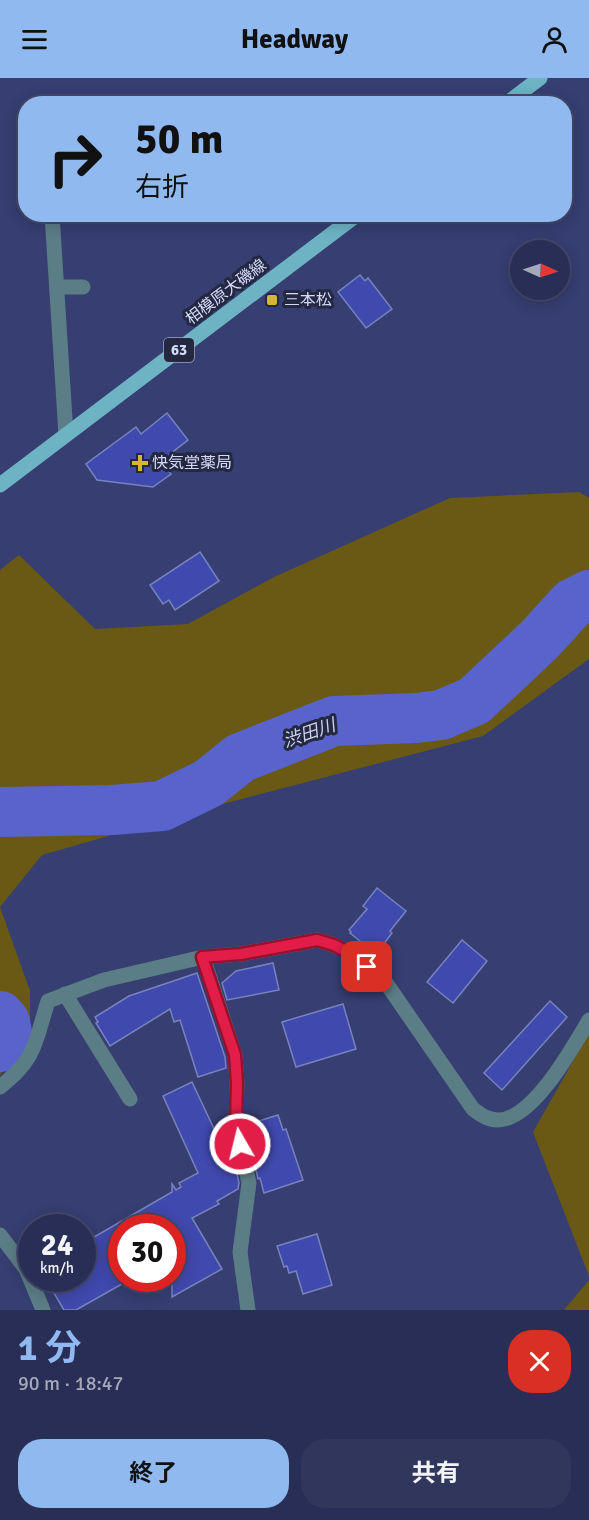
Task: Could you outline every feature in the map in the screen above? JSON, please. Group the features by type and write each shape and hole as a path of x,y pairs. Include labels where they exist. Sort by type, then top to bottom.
{"main road":[{"path":"516,96 540,78"},
{"name":"相模原大磯線","path":"0,485 347,222"}],"street":[{"path":"52,222 66,435"},
{"path":"57,287 83,287"},
{"path":"0,1087 30,1058 39,1037 48,1001 104,980 202,957 241,954 317,940 334,945 351,954 384,980 473,1109 485,1118 497,1120 509,1118 525,1110 572,1049 589,1020"},
{"path":"202,957 235,1055 236,1124 249,1183 240,1252 248,1310"},
{"path":"65,994 130,1099"},
{"path":"0,1235 26,1269 43,1310"}],"shaded area":[{"path":"579,492 589,498 589,659 483,736 196,811 42,855 0,907 0,570 19,555 95,629 188,624 274,577 450,498"},
{"path":"0,907 30,991 30,1038 0,1075"},
{"path":"589,1033 589,1276 533,1132"},
{"path":"589,1280 589,1310 564,1310"}],"building":[{"path":"360,275 365,281 368,278 392,309 366,328 338,292"},
{"path":"167,413 188,440 161,461 171,474 153,487 97,480 86,464 136,427 141,434"},
{"path":"200,552 219,581 175,610 169,600 163,604 150,585"},
{"path":"377,888 406,911 376,954 349,930 367,909 363,906"},
{"path":"462,940 487,961 453,1003 427,982"},
{"path":"273,963 279,990 227,1000 222,983 236,971"},
{"path":"197,973 225,1057 226,1068 198,1077 180,1020 174,1022 170,1009 110,1046 96,1023 98,1022 95,1017 129,996"},
{"path":"550,1001 567,1017 502,1090 484,1073"},
{"path":"343,1004 356,1049 296,1067 282,1022"},
{"path":"192,1082 217,1135 228,1131 239,1183 238,1189 217,1201 219,1204 192,1218 222,1269 186,1289 186,1214 134,1214 172,1192 172,1184 176,1190 181,1187 179,1183 198,1173 163,1096"},
{"path":"278,1115 283,1130 286,1129 303,1180 264,1193 260,1178 258,1179 246,1125"},
{"path":"108,1229 108,1292 76,1310 64,1310 53,1292 96,1292 96,1236"},
{"path":"317,1234 332,1285 303,1294 296,1271 289,1273 287,1266 284,1267 277,1246"}],"waterway":[{"name":"渋田川","path":"0,812 112,810 162,806 209,783 240,758 334,721 441,715 474,701 539,640 573,603 589,595"},
{"name":"渋田川","path":"0,1016 5,1022 8,1038 0,1047"}],"place":[{"name":"三本松","path":"272,300"},
{"name":"快気堂薬局","path":"140,463"}],"route":[{"path":"240,1144 236,1124 235,1055 202,957 241,954 317,940 334,945 351,954 367,967"}]}
